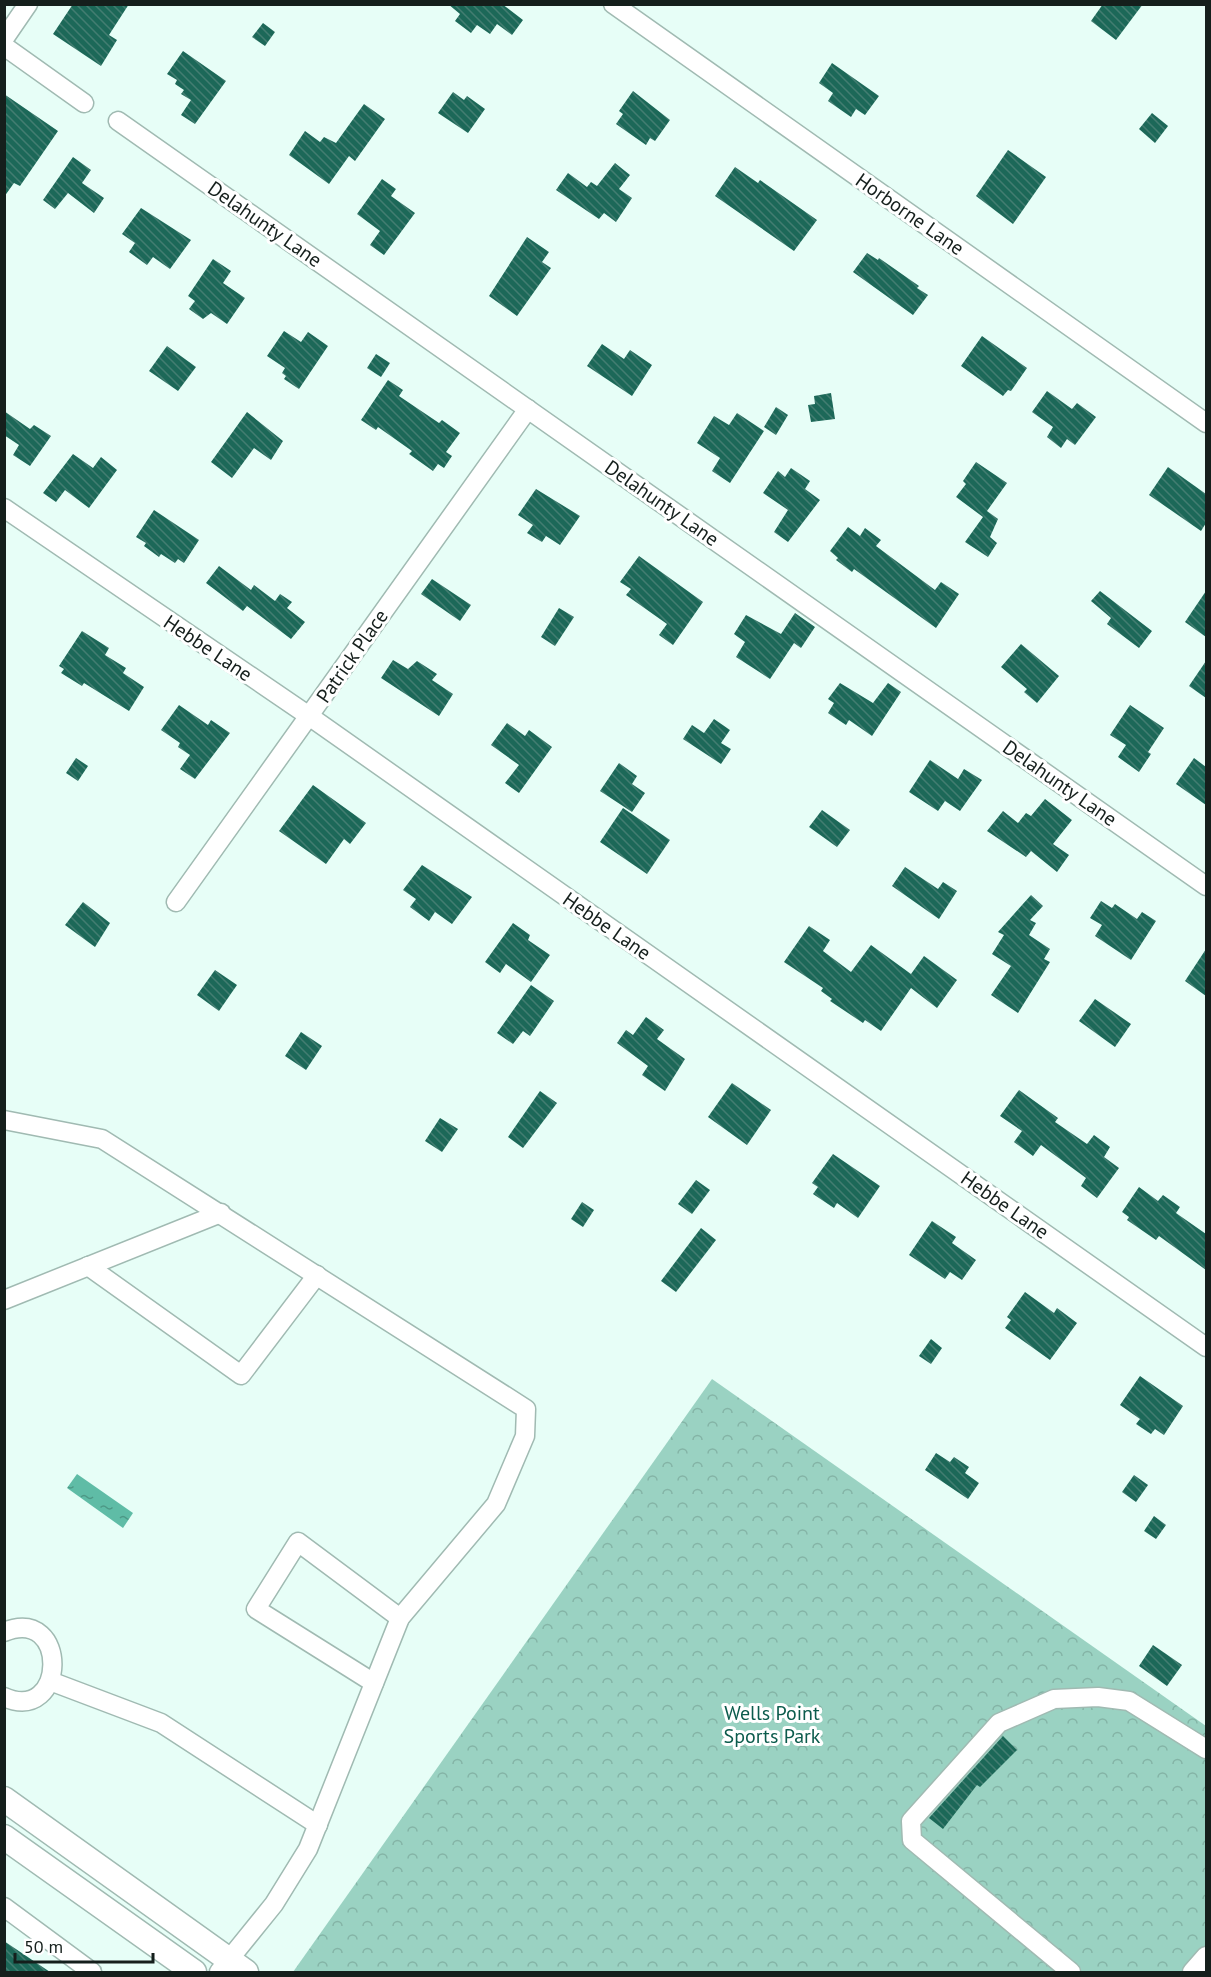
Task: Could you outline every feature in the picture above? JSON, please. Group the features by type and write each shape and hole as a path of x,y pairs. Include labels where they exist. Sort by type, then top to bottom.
{"main road":[{"path":"4,1799 231,1968"},
{"path":"4,1837 194,1972"}],"street":[{"path":"4,39 28,4"},
{"name":"Horborne Lane","path":"613,4 1206,423"},
{"path":"4,46 84,102"},
{"name":"Delahunty Lane","path":"118,121 1206,886"},
{"name":"Patrick Place","path":"176,902 528,409"},
{"name":"Hebbe Lane","path":"4,508 309,716 1206,1347"},
{"path":"4,1120 102,1139 526,1409 525,1436 496,1504 400,1618 308,1849 231,1968"},
{"path":"4,1300 221,1213"},
{"path":"88,1266 241,1375 317,1275"},
{"path":"374,1683 256,1609 298,1542 400,1618"},
{"path":"4,1632 22,1628 43,1638 54,1658 50,1681 33,1697 22,1701 4,1697"},
{"path":"50,1681 161,1723 318,1825"},
{"path":"1071,1972 912,1840 911,1821 999,1723 1054,1700 1098,1697 1129,1701 1206,1749"},
{"path":"4,1907 92,1972"},
{"path":"1192,1972 1206,1956"}],"green space":[{"name":"Wells Point Sports Park","path":"712,1379 1206,1726 1206,1972 293,1972"}],"water":[{"path":"77,1474 133,1513 123,1528 67,1488"}],"building":[{"path":"73,4 129,4 109,35 117,40 101,66 53,34"},
{"path":"448,4 502,4 523,20 512,35 497,24 490,34 477,25 471,33 455,21 460,14"},
{"path":"1103,4 1143,4 1116,40 1091,21"},
{"path":"263,23 275,32 265,46 252,37"},
{"path":"183,51 226,81 195,124 181,115 191,100 181,94 184,90 175,84 177,80 167,74"},
{"path":"832,63 879,96 865,115 856,109 851,117 828,101 833,93 819,83"},
{"path":"633,91 670,120 655,141 650,138 646,145 616,124 623,114 619,111"},
{"path":"453,92 464,100 467,96 485,109 468,133 438,113"},
{"path":"4,94 58,131 20,186 14,183 4,197"},
{"path":"364,104 385,119 355,161 349,156 329,184 289,155 305,131 320,142 324,137 336,143"},
{"path":"1152,113 1168,126 1155,143 1139,129"},
{"path":"1008,150 1046,177 1013,224 976,196"},
{"path":"73,157 91,170 82,183 104,198 94,213 68,193 55,209 43,200"},
{"path":"615,163 630,175 619,189 632,198 616,222 604,213 599,219 556,190 568,173 587,187 591,182 597,186"},
{"path":"735,167 758,183 760,180 817,220 794,251 715,196"},
{"path":"382,179 396,189 391,196 415,213 384,255 370,245 380,231 357,214"},
{"path":"141,208 191,240 170,269 153,257 147,265 129,252 135,243 122,234"},
{"path":"527,237 549,252 542,262 551,268 517,316 489,296"},
{"path":"867,253 878,260 879,258 928,295 913,315 853,272"},
{"path":"213,259 231,271 223,283 245,298 227,324 211,313 203,319 189,309 195,301 188,296"},
{"path":"284,331 301,342 308,332 328,346 299,389 284,379 286,376 282,373 285,368 267,356"},
{"path":"982,336 1027,368 1011,391 1008,390 1003,396 961,366"},
{"path":"602,344 624,359 630,350 652,365 632,396 587,366"},
{"path":"167,346 196,367 178,391 149,371"},
{"path":"376,354 390,363 381,377 367,368"},
{"path":"388,380 403,390 399,396 439,423 442,420 460,433 446,452 452,456 444,468 438,464 433,471 409,454 412,451 378,427 376,430 361,420"},
{"path":"1047,391 1072,409 1077,403 1096,417 1075,445 1067,439 1061,448 1047,437 1053,427 1032,412"},
{"path":"831,393 835,419 811,422 808,405 815,404 814,396"},
{"path":"776,407 788,415 776,435 764,427"},
{"path":"4,411 30,429 34,425 51,436 30,466 13,455 19,445 4,435"},
{"path":"247,412 283,441 271,460 254,448 232,478 211,462"},
{"path":"737,413 764,431 730,483 712,471 720,458 697,443 714,416 729,425"},
{"path":"73,454 93,468 101,457 117,470 89,508 65,490 56,502 43,493"},
{"path":"976,462 1007,483 987,511 998,519 990,537 997,543 988,557 965,542 983,517 956,497 966,484 963,481"},
{"path":"1168,467 1206,494 1206,523 1201,531 1149,495"},
{"path":"791,468 810,481 805,489 820,500 788,542 774,532 788,510 763,493 778,471 785,477"},
{"path":"536,489 580,516 560,545 546,536 542,542 527,533 533,525 518,515"},
{"path":"154,510 199,540 184,563 178,559 175,563 161,554 159,557 144,546 146,543 136,537"},
{"path":"848,527 860,536 865,528 881,540 876,546 935,590 941,582 959,594 936,628 854,569 852,572 836,560 838,558 830,551"},
{"path":"639,556 703,602 673,645 659,635 667,624 626,595 631,589 620,582"},
{"path":"219,566 251,590 254,585 275,601 280,594 292,602 287,608 305,622 291,639 247,606 243,611 206,583"},
{"path":"432,579 471,605 460,621 421,594"},
{"path":"1100,591 1152,631 1139,648 1107,624 1111,618 1091,601"},
{"path":"1206,591 1206,637 1185,622"},
{"path":"559,608 574,617 555,646 541,637"},
{"path":"795,613 815,627 801,648 794,643 770,679 736,657 745,642 734,634 746,615 781,634"},
{"path":"82,631 109,648 105,655 126,668 123,673 144,687 129,711 84,683 82,686 61,673 64,669 59,666"},
{"path":"1021,644 1059,676 1037,703 1024,692 1027,689 1001,667"},
{"path":"393,660 408,669 417,661 437,674 432,680 453,694 439,716 381,678"},
{"path":"1206,661 1206,698 1189,686"},
{"path":"840,683 873,703 888,683 901,692 872,736 849,720 846,725 828,713 834,703 828,699"},
{"path":"179,705 208,725 211,720 230,733 195,779 180,769 190,755 178,747 180,743 161,730"},
{"path":"1130,705 1164,728 1148,752 1151,754 1139,772 1118,757 1126,745 1110,735"},
{"path":"714,719 730,730 721,743 731,749 721,764 683,739 692,725 704,733"},
{"path":"507,723 525,736 529,730 552,747 519,793 505,783 519,765 491,745"},
{"path":"76,758 88,766 78,781 66,773"},
{"path":"1194,758 1206,767 1206,805 1176,784"},
{"path":"930,760 958,779 964,769 982,780 960,811 945,801 938,811 909,792"},
{"path":"619,763 637,776 632,784 645,793 632,812 600,791"},
{"path":"313,785 366,823 350,844 344,839 326,864 279,831"},
{"path":"1045,799 1072,820 1053,844 1069,855 1057,872 1031,851 1026,857 987,831 1003,811 1018,823 1026,813 1031,816"},
{"path":"623,808 670,840 647,874 600,842"},
{"path":"822,810 850,830 837,847 809,827"},
{"path":"422,865 472,897 452,924 435,912 429,921 410,907 416,899 403,890"},
{"path":"905,867 938,889 943,882 957,891 939,919 892,886"},
{"path":"1031,895 1043,906 1030,920 1036,923 1029,935 1050,949 1044,959 1050,962 1018,1013 991,995 1011,966 992,954 1004,935 998,932"},
{"path":"1101,901 1112,908 1115,904 1137,919 1142,912 1156,921 1131,960 1095,936 1102,925 1090,918"},
{"path":"83,902 110,923 95,947 65,925"},
{"path":"513,923 530,935 528,940 550,955 531,982 506,964 500,973 485,962"},
{"path":"809,926 830,940 823,951 851,972 871,945 911,974 924,956 957,980 937,1008 911,988 881,1031 865,1020 863,1023 830,1001 832,999 821,991 823,988 784,962"},
{"path":"1206,949 1206,996 1185,981"},
{"path":"215,970 237,985 219,1011 197,995"},
{"path":"531,985 554,1001 530,1036 523,1031 513,1044 497,1033"},
{"path":"1095,999 1131,1024 1115,1047 1079,1021"},
{"path":"646,1017 664,1030 657,1039 685,1059 665,1091 642,1075 648,1066 617,1043 626,1030 633,1035"},
{"path":"301,1032 322,1046 306,1070 285,1056"},
{"path":"732,1083 771,1110 747,1145 708,1117"},
{"path":"1019,1090 1058,1118 1055,1122 1087,1144 1094,1135 1110,1147 1104,1157 1119,1168 1097,1198 1081,1186 1086,1178 1041,1145 1033,1156 1014,1142 1022,1131 1000,1116"},
{"path":"540,1091 557,1103 523,1148 508,1137"},
{"path":"440,1118 458,1129 442,1152 425,1141"},
{"path":"833,1154 880,1186 858,1218 837,1203 834,1208 813,1194 818,1187 812,1183"},
{"path":"696,1180 710,1190 692,1214 678,1204"},
{"path":"1139,1187 1158,1201 1163,1195 1180,1207 1176,1213 1206,1234 1206,1270 1159,1236 1156,1240 1127,1220 1129,1217 1122,1212"},
{"path":"582,1202 594,1210 583,1227 571,1219"},
{"path":"932,1221 956,1237 952,1243 976,1260 962,1280 950,1272 945,1279 909,1255"},
{"path":"701,1228 716,1240 676,1292 661,1281"},
{"path":"1025,1292 1054,1313 1057,1308 1077,1323 1050,1360 1005,1328 1011,1320 1007,1317"},
{"path":"931,1339 942,1348 931,1364 919,1356"},
{"path":"1140,1376 1183,1406 1164,1435 1155,1429 1151,1434 1136,1424 1140,1419 1120,1405"},
{"path":"936,1453 950,1462 954,1457 969,1467 965,1473 979,1483 968,1499 925,1470"},
{"path":"1134,1475 1148,1485 1136,1502 1122,1492"},
{"path":"1154,1516 1166,1525 1156,1539 1144,1531"},
{"path":"1153,1645 1182,1665 1167,1686 1139,1666"},
{"path":"1003,1736 1017,1750 980,1787 977,1785 943,1829 929,1818"},
{"path":"4,1941 50,1972 4,1972"}]}
